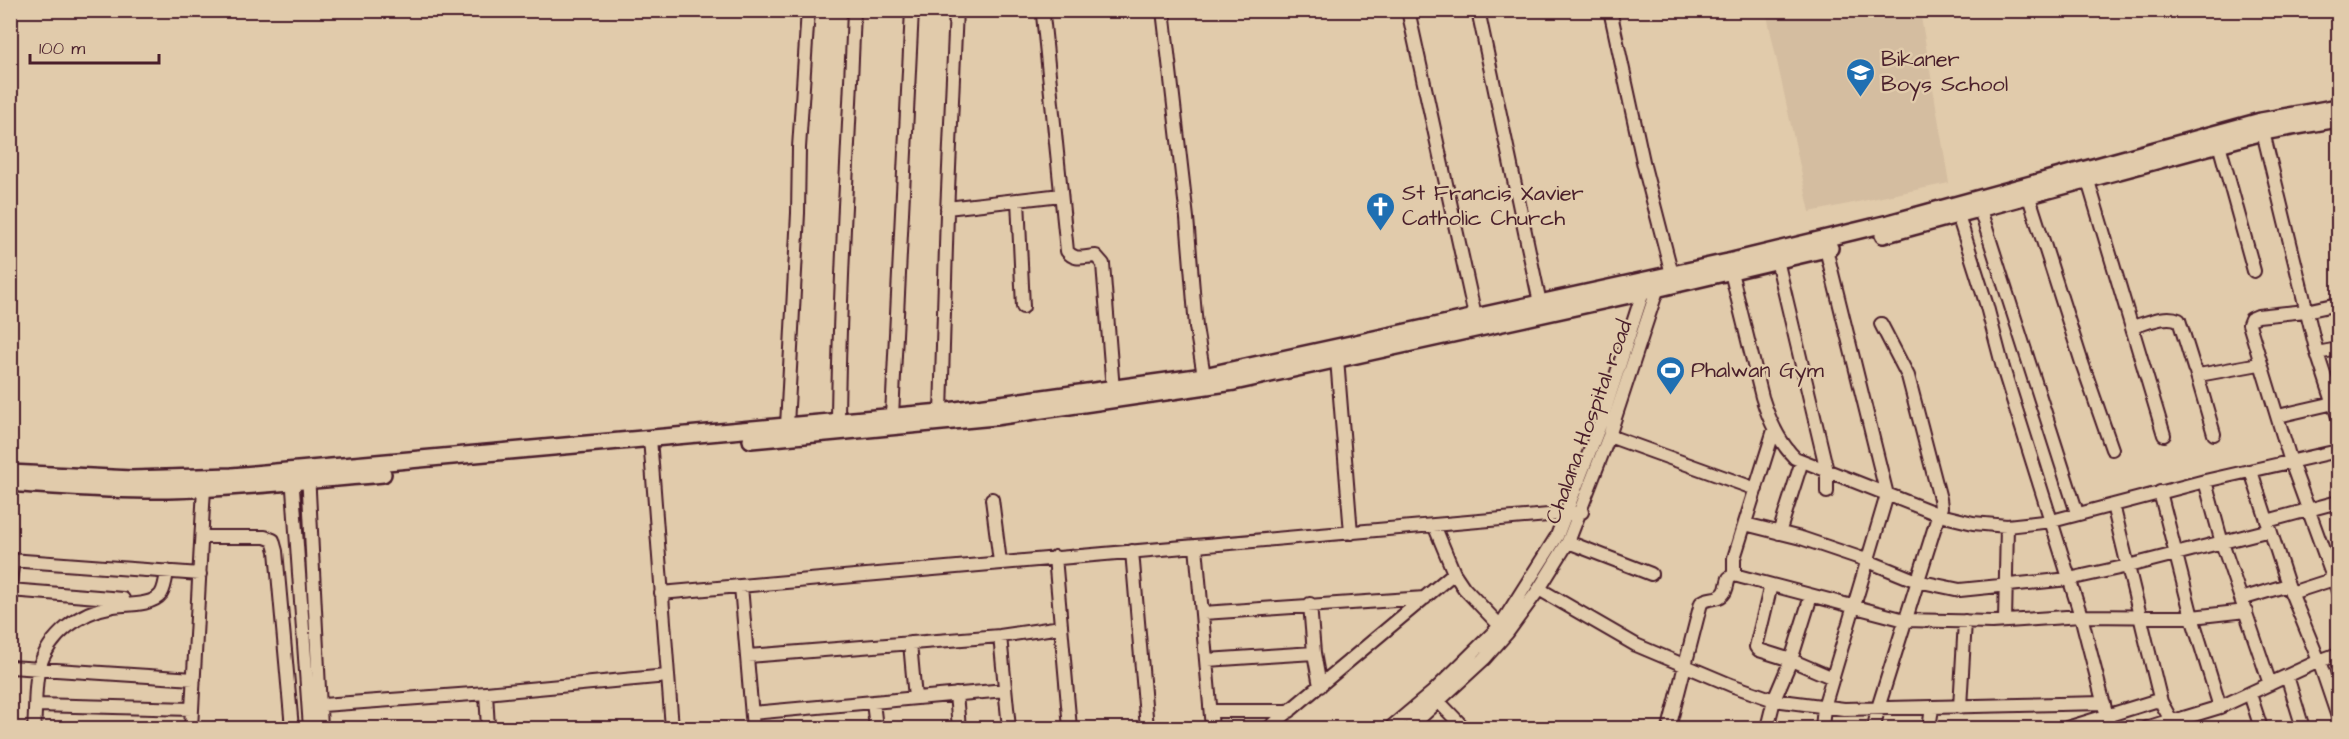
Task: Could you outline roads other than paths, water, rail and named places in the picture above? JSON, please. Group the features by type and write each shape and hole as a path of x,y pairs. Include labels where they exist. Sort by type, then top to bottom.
{"main road":[{"path":"10,483 125,489 204,488 300,476 651,443 995,417 1234,382 1338,359 1978,204 2261,121 2338,107"},
{"path":"1664,279 1731,272 1958,215 1978,204 2029,197 2263,132 2338,118"},
{"path":"651,443 787,426 941,412 1204,376 1475,316 1643,286"},
{"path":"10,473 169,479 300,476"}],"street":[{"path":"787,426 797,225 798,148 808,10"},
{"path":"838,421 839,300 846,207 854,10"},
{"path":"892,416 912,10"},
{"path":"941,412 956,10"},
{"path":"1163,10 1187,218 1196,327 1204,376"},
{"path":"1408,10 1475,316"},
{"path":"1478,10 1540,303"},
{"path":"1610,10 1644,166 1664,279"},
{"path":"1043,15 1067,251 1076,258 1096,256 1103,264 1113,390"},
{"path":"2263,132 2317,353 2338,417"},
{"path":"2219,144 2254,271"},
{"path":"2088,181 2164,435"},
{"path":"947,208 1061,195"},
{"path":"2029,197 2112,449"},
{"path":"1018,200 1023,307"},
{"path":"1978,204 2077,513"},
{"path":"1958,215 1986,303 2003,368 2081,616 2109,723"},
{"path":"1822,729 1824,707 1887,495 1826,249"},
{"path":"1777,261 1827,471 1827,492"},
{"path":"1731,272 1762,397 1774,430 1783,446 1795,458 1940,515 1973,523 2007,526 2052,521 2160,492 2338,451"},
{"name":"Chalana Hospital road","path":"1409,729 1439,702 1539,589 1568,542 1582,512 1664,279"},
{"name":"Chalana Hospital road","path":"1390,729 1504,630 1549,551 1564,514 1601,422 1643,286"},
{"path":"1668,729 1701,603 1705,599 1722,596 1729,578 1734,575 1905,620 1965,621 2081,616 2192,617 2243,605 2289,589 2336,585 2332,552 2310,511 2291,462 2248,324 2251,319 2338,304"},
{"path":"2133,327 2165,318 2173,317 2180,320 2214,434"},
{"path":"1874,729 1878,708 1917,581 1940,515 1940,499 1908,376 1881,324"},
{"path":"2317,353 2338,349"},
{"path":"1338,359 1351,533"},
{"path":"2196,372 2203,375 2259,364"},
{"path":"2278,416 2334,403"},
{"path":"1734,575 1734,558 1774,430"},
{"path":"1609,436 1756,489"},
{"path":"651,443 672,729"},
{"path":"1779,533 1802,461"},
{"path":"2251,471 2289,589 2319,661 2338,717"},
{"path":"300,476 315,705 321,729"},
{"path":"2205,481 2222,543 2270,684"},
{"path":"190,729 204,488"},
{"path":"2160,492 2192,617 2220,706"},
{"path":"993,499 1000,562"},
{"path":"1745,524 1802,538 1867,560 1917,581 1960,590 2069,579 2128,566 2222,543 2338,502"},
{"path":"2113,505 2161,702 2176,723"},
{"path":"661,593 1582,512"},
{"path":"1434,525 1454,573 1464,588 1504,630"},
{"path":"2005,621 2007,526"},
{"path":"202,537 265,537 273,540 276,551 292,729"},
{"path":"1568,542 1651,574"},
{"path":"1196,546 1208,660 1212,729"},
{"path":"1132,551 1147,729"},
{"path":"1055,557 1070,729"},
{"path":"10,581 12,560 200,574"},
{"path":"34,729 38,669 56,636 67,625 92,612 110,606 156,598 162,593 167,572"},
{"path":"1269,729 1454,573"},
{"path":"1771,585 1756,647 1833,678"},
{"path":"741,586 753,729"},
{"path":"1539,589 1613,633 1685,666 1774,700 1824,707 1878,708 2104,703"},
{"path":"10,590 147,601"},
{"path":"1767,729 1774,700 1791,660 1811,596"},
{"path":"1203,613 1425,598"},
{"path":"1310,604 1314,653 1320,686"},
{"path":"1960,707 1965,621"},
{"path":"748,656 1000,636 1061,627"},
{"path":"1000,636 1010,729"},
{"path":"910,644 915,698"},
{"path":"1208,660 1314,653"},
{"path":"2146,729 2176,723 2220,706 2338,654"},
{"path":"10,667 194,679"},
{"path":"315,705 486,693 667,676"},
{"path":"2287,676 2303,729"},
{"path":"752,712 1005,690"},
{"path":"486,693 488,729"},
{"path":"956,694 959,729"},
{"path":"2250,694 2261,729"},
{"path":"873,702 876,729"},
{"path":"1439,702 1464,729"},
{"path":"2067,729 2109,723 2146,703 2161,702"},
{"path":"36,705 192,709"},
{"path":"310,729 315,705"},
{"path":"1929,729 1932,708"},
{"path":"1211,711 1290,711"}],"place":[{"name":"Bikaner Boys School","path":"1860,98"},
{"name":"St Francis Xavier Catholic Church","path":"1381,232"},
{"name":"Phalwan Gym","path":"1670,396"}]}
